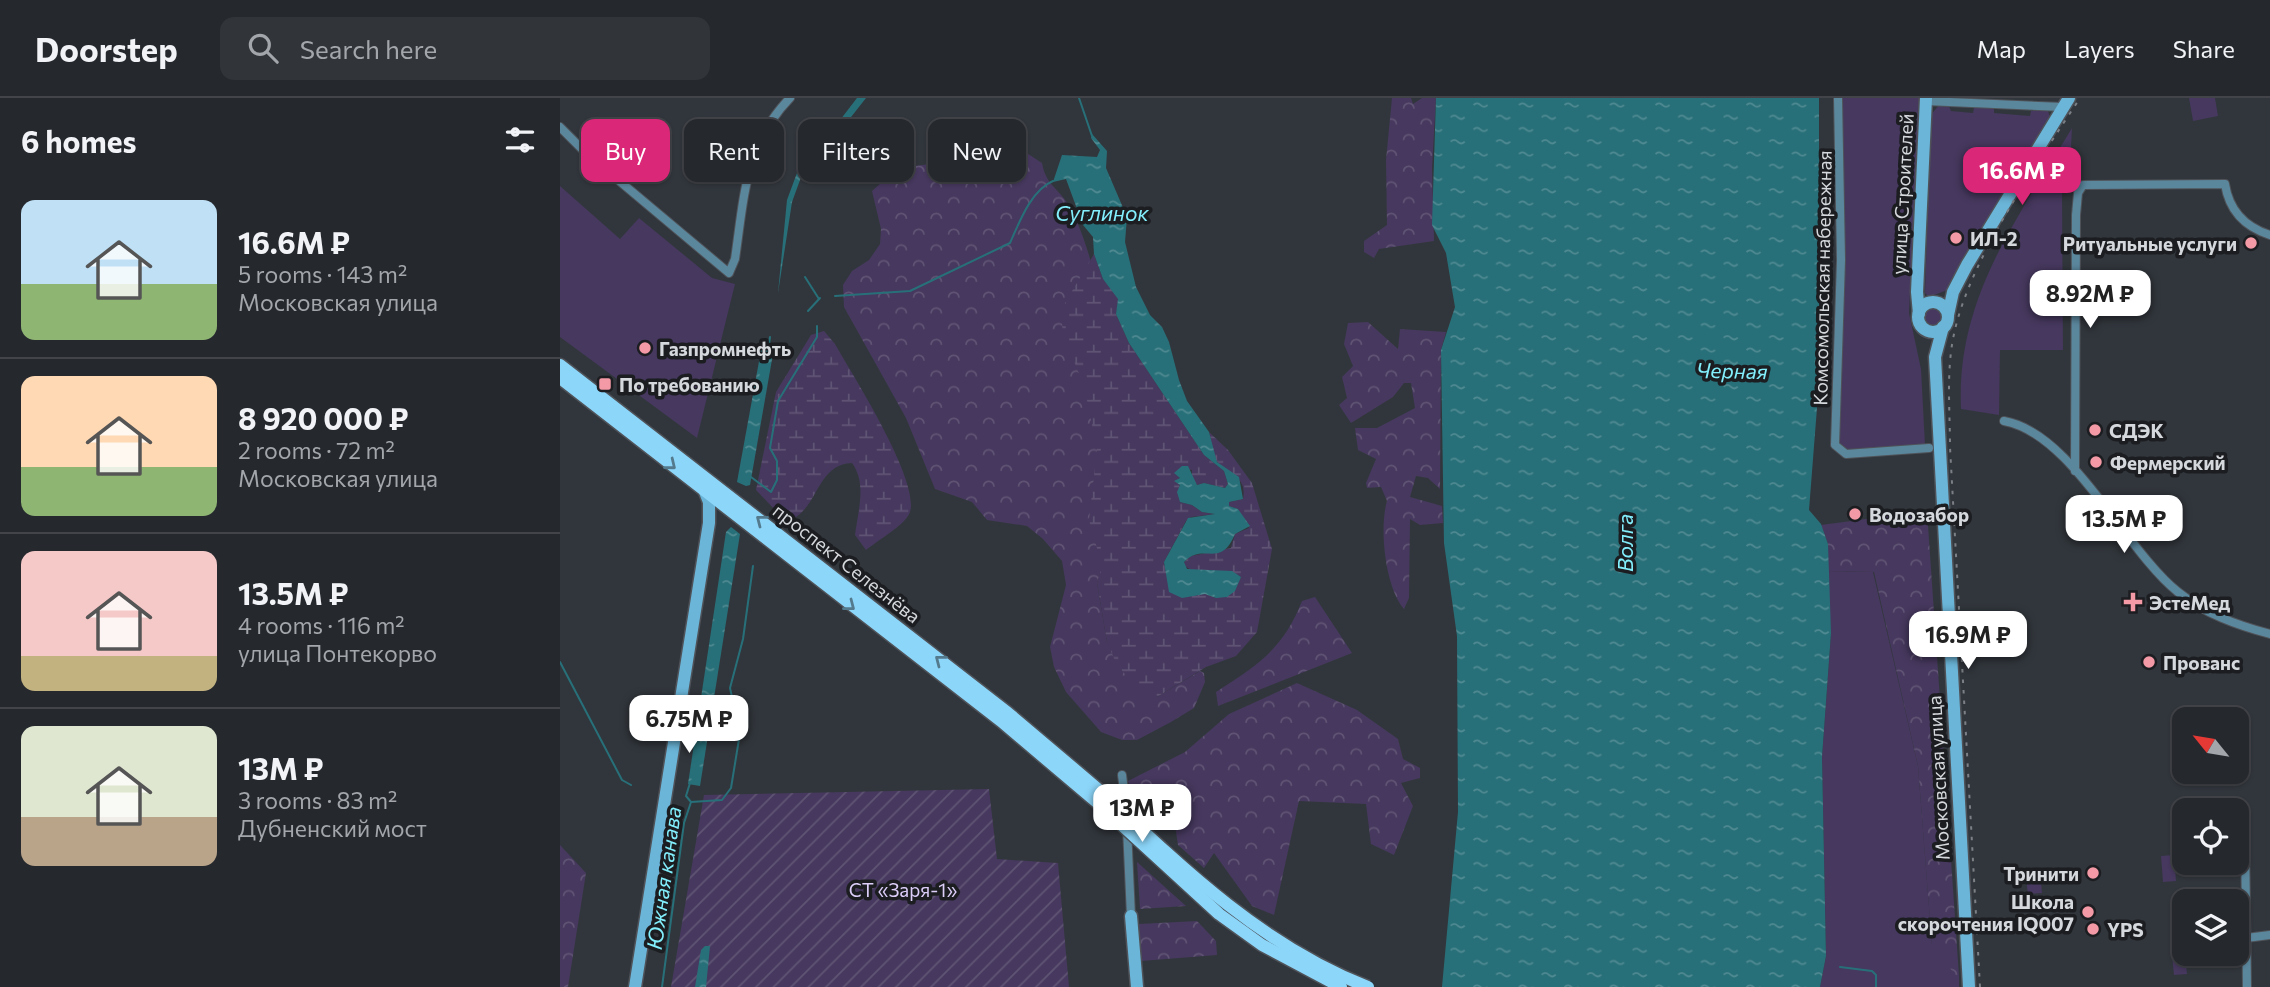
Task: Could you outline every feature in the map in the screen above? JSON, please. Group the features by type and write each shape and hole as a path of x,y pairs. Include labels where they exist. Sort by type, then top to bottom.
{"main road":[{"name":"улица Строителей","path":"1926,99 1917,292 1926,312"},
{"path":"1935,357 1953,292 2066,103"},
{"path":"1926,312 1953,292"},
{"path":"1944,307 1945,321 1935,331 1926,312 1944,307"},
{"path":"1926,312 1935,357"},
{"name":"Московская улица","path":"1935,357 1969,987"},
{"name":"проспект Селезнёва","path":"560,365 1008,713 1103,800"},
{"name":"проспект Селезнёва","path":"560,377 725,509 1103,800"},
{"path":"635,987 709,519 709,502 705,492"},
{"path":"709,519 717,511 725,509"},
{"path":"1103,800 1219,914 1262,944 1341,987"},
{"path":"1103,800 1186,872 1267,935 1368,987"},
{"path":"1131,916 1138,987"}],"street":[{"path":"560,127 586,153 729,273 735,259 756,146 768,122 790,98"},
{"name":"Комсомольская набережная","path":"1838,98 1841,260 1835,446 1846,454 1929,448"},
{"path":"1926,99 2066,103"},
{"path":"2076,471 2076,215 2078,193 2082,184 2225,184 2228,205 2245,220 2270,235"},
{"path":"2004,421 2017,424 2038,436 2076,471 2151,566 2177,592 2217,616 2270,634"},
{"path":"1122,775 1126,793 1131,916"},
{"path":"2249,938 2270,935"},
{"path":"2247,966 2247,987"}],"green space":[{"path":"1392,98 1411,98 1413,104 1422,98 1436,98 1432,168 1434,241 1379,249 1374,258 1364,252 1364,241 1387,225 1386,160"},
{"path":"1840,98 1919,98 1909,313 1921,369 1925,445 1847,451 1839,444"},
{"path":"2189,98 2215,98 2218,116 2193,121"},
{"path":"1938,106 1949,106 1951,111 1973,113 1974,108 1994,108 1994,113 2030,116 2031,111 2048,111 2050,117 1950,289 1929,297 1925,293 1931,115"},
{"path":"2072,128 2070,166 2078,174 2073,182 2064,182 2062,187 2063,350 2000,350 1999,415 1961,409 1962,369 1968,331 1979,295 2011,228"},
{"path":"1026,153 1042,163 1049,181 1068,204 1077,221 1095,276 1103,566 1097,583 1107,642 1157,697 1200,671 1204,673 1205,682 1194,708 1137,740 1122,740 1101,732 1066,692 1054,667 1050,647 1066,585 1062,561 1043,539 1027,526 987,520 972,502 935,489 906,418 844,307 843,285 852,271 869,260 880,244 881,229 872,191 882,182 914,182 914,166 928,164 928,182 1026,182"},
{"path":"560,186 620,239 639,218 712,278 735,284 697,438 560,337"},
{"path":"1094,254 1103,279 1119,299 1116,314 1129,343 1204,455 1224,471 1228,484 1225,488 1204,483 1197,485 1192,479 1192,470 1179,468 1180,502 1192,505 1202,512 1215,514 1191,517 1186,521 1164,562 1170,592 1205,594 1216,598 1241,577 1227,572 1198,572 1185,566 1184,562 1191,556 1231,548 1235,534 1249,528 1238,509 1229,506 1229,502 1243,499 1242,485 1216,460 1209,432 1228,450 1252,483 1272,549 1257,632 1236,656 1206,667 1157,697 1140,693 1116,663 1107,642 1097,583 1102,566 1089,520 1097,450 1084,385 1063,336 1062,321 1065,303"},
{"path":"1933,306 1941,309 1944,317 1941,325 1933,328 1925,325 1922,317 1925,309"},
{"path":"1368,322 1398,349 1400,329 1446,332 1441,350 1440,489 1428,478 1416,476 1410,497 1442,506 1443,523 1420,525 1410,519 1409,598 1404,609 1392,587 1385,557 1384,526 1387,501 1381,487 1367,488 1366,483 1376,459 1358,450 1355,428 1377,428 1415,408 1411,383 1404,383 1393,397 1351,423 1339,405 1347,398 1342,377 1353,366 1344,344 1348,323"},
{"path":"824,331 835,344 884,430 907,482 911,502 905,520 866,550 855,535 860,488 857,471 852,463 840,465 824,478 807,506 792,519 777,512 756,490 776,392 811,335"},
{"path":"1927,511 1957,977 1932,946 1918,766 1874,572 1827,571 1828,544 1821,525"},
{"path":"1827,571 1873,572 1918,766 1932,945 1959,976 1959,987 1820,987 1826,956 1822,757 1831,633"},
{"path":"1315,597 1352,653 1218,706 1216,692 1268,654 1295,618 1302,601"},
{"path":"1297,683 1357,710 1398,739 1403,759 1420,768 1420,778 1401,783 1413,806 1394,855 1371,844 1366,804 1299,801 1274,915 1252,906 1214,853 1204,868 1178,845 1175,825 1151,805 1134,800 1128,781 1185,752 1229,714"},
{"name":"СТ «Заря-1»","path":"989,789 997,859 1058,863 1069,987 671,987 704,795"},
{"path":"560,845 586,873 568,987 560,987"},
{"path":"2172,855 2172,875 2176,875 2176,881 2163,882 2161,856"},
{"path":"1137,862 1186,906 1140,909"},
{"path":"2040,872 2042,893 2028,894 2025,873"},
{"path":"1197,921 1216,941 1217,955 1141,961 1139,924"},
{"path":"2173,966 2186,966 2187,974 2174,975"}],"water":[{"path":"857,98 866,98 849,119 841,119"},
{"path":"1436,98 1819,98 1819,382 1809,510 1821,524 1828,544 1831,633 1822,757 1826,956 1820,987 1442,987 1458,812 1457,636 1444,543 1441,350 1455,307 1446,253 1432,225"},
{"name":"Суглинок","path":"1092,134 1107,151 1106,168 1127,217 1125,242 1136,287 1150,315 1162,327 1169,342 1187,401 1209,432 1217,462 1239,477 1243,499 1229,502 1229,506 1238,509 1250,526 1235,534 1224,551 1198,554 1184,562 1187,569 1232,571 1241,577 1235,591 1227,597 1216,598 1205,594 1182,598 1169,592 1164,562 1188,518 1215,514 1202,512 1192,505 1180,502 1177,492 1180,485 1174,481 1180,478 1174,473 1182,466 1188,466 1197,485 1204,483 1225,488 1228,484 1224,471 1204,455 1129,343 1116,314 1118,299 1103,279 1094,254 1093,237 1083,225 1066,179 1053,182 1062,155 1097,157 1100,150 1091,138"},
{"path":"798,170 799,182 792,202 778,293 787,200"},
{"path":"765,343 774,348 750,485 746,486 737,482 762,345"},
{"path":"731,527 740,534 700,786 688,784 726,532"},
{"path":"710,946 706,987 695,987 701,950"}],"waterway":[{"path":"1079,98 1092,136"},
{"path":"835,296 910,291 1010,243 1032,199 1045,185 1053,181"},
{"path":"805,277 819,299"},
{"path":"808,311 820,298"},
{"path":"751,477 771,492 777,480 777,461 770,448 778,401 817,337 817,326"},
{"name":"Южная канава","path":"769,344 770,337"},
{"path":"691,802 722,800 731,788 740,733 730,688 743,639 753,566"},
{"path":"560,662 622,780 631,785"},
{"name":"Южная канава","path":"662,987 684,823 691,802 686,796 690,783"},
{"path":"1840,967 1872,971 1876,975 1876,987"}],"railway":[{"path":"1980,987 1950,447 1949,376 1952,348 1962,305 1974,274 2025,182 2080,98"}],"place":[{"name":"ИЛ-2","path":"1956,238"},
{"name":"Ритуальные услуги","path":"2251,243"},
{"name":"Газпромнефть","path":"645,348"},
{"name":"По требованию","path":"605,384"},
{"name":"СДЭК","path":"2095,430"},
{"name":"Фермерский","path":"2096,462"},
{"name":"Водозабор","path":"1855,514"},
{"name":"ЭстеМед","path":"2133,602"},
{"name":"Прованс","path":"2149,662"},
{"name":"Тринити","path":"2093,873"},
{"name":"Школа скорочтения IQ007","path":"2088,912"},
{"name":"YPS","path":"2093,929"}],"water label":[{"name":"Черная","path":"1732,370"},
{"name":"Волга","path":"1624,543"}]}
